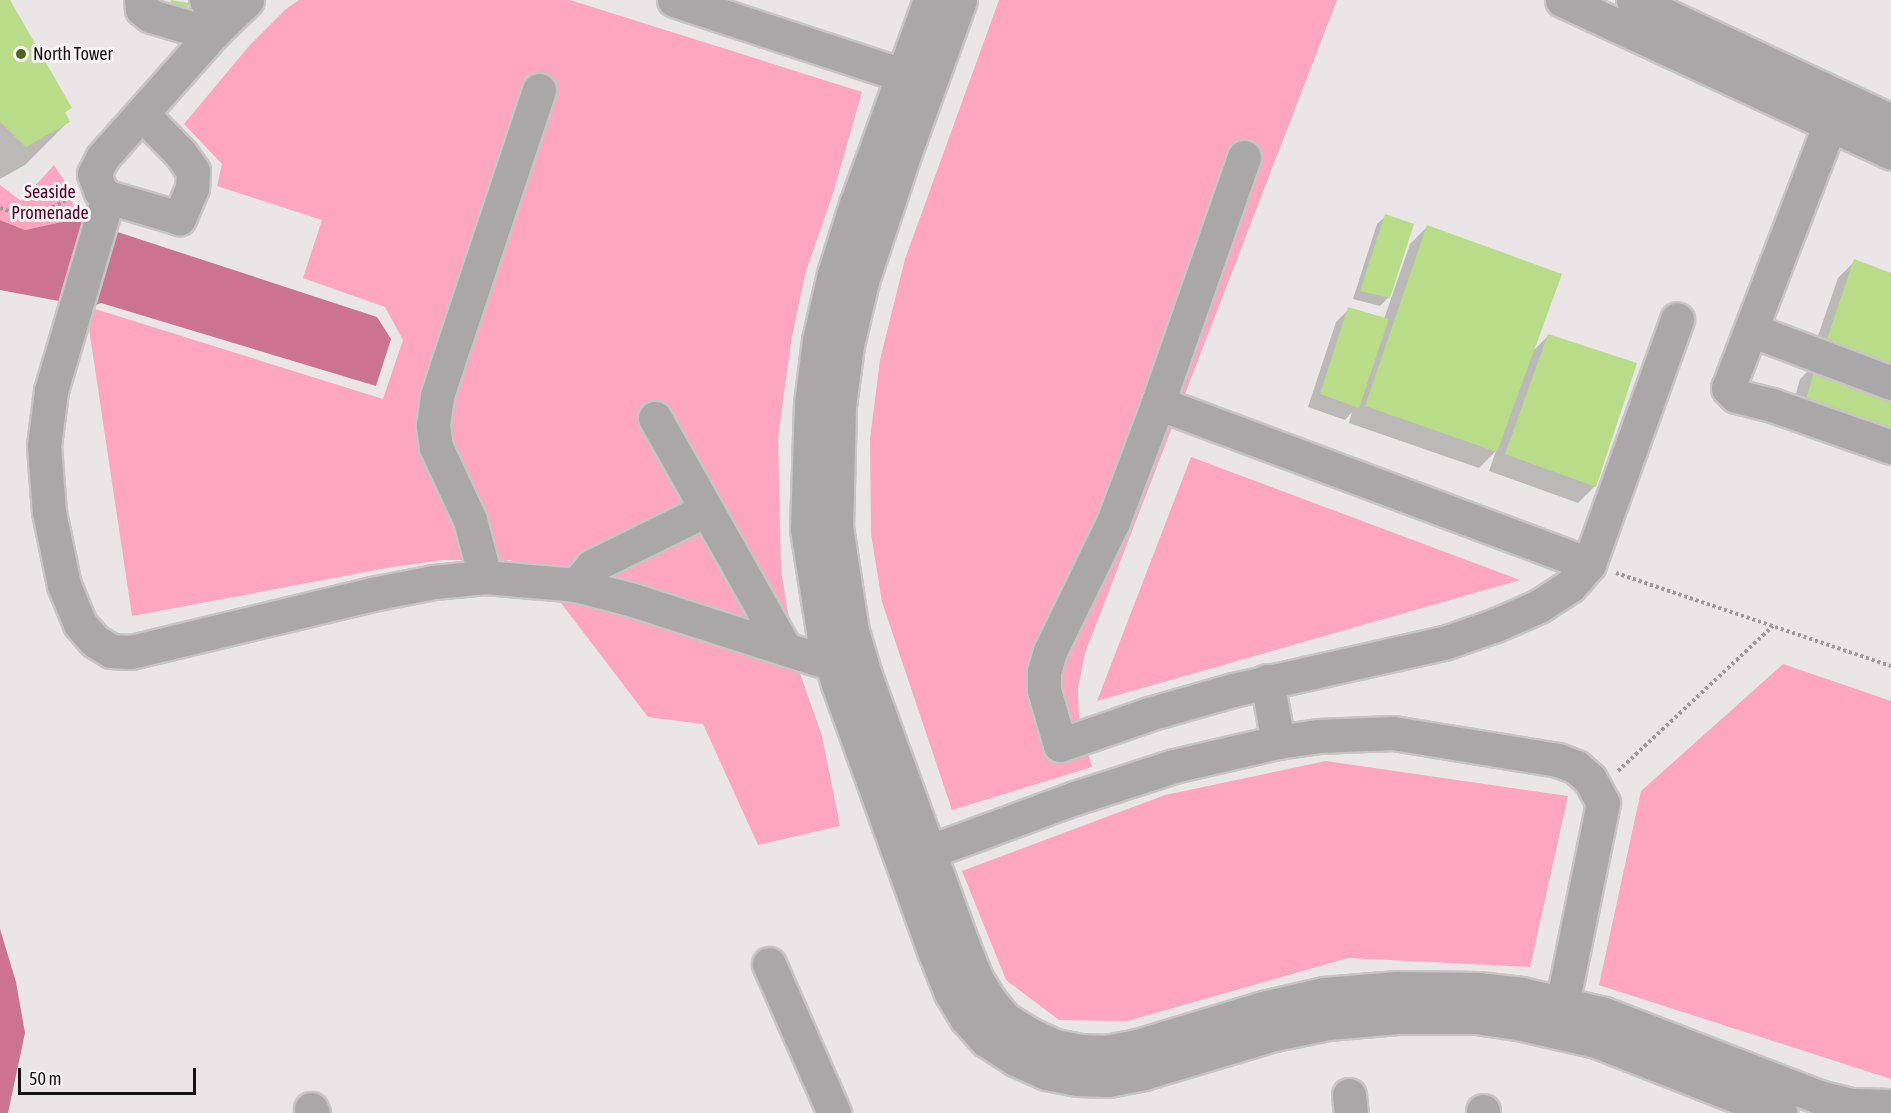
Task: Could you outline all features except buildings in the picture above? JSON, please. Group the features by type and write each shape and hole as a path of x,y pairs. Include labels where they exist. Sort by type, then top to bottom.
{"street":[{"path":"141,0 142,9 151,16 212,34"},
{"path":"674,0 916,79"},
{"path":"915,856 852,631 836,527 836,475 839,406 847,345 916,79 930,0"},
{"path":"960,0 916,79 834,274 819,340 811,403 807,529 814,584 832,664 915,856 977,980 990,1001 1005,1019 1055,1046 1106,1052 1137,1046 1267,1007 1324,994 1398,988 1478,989 1560,1017 1604,1014 1652,1047 1780,1113"},
{"path":"1562,0 1836,111 1891,121"},
{"path":"1633,0 1836,111 1891,153"},
{"path":"229,3 212,34 97,165 94,174 102,202 45,420 44,457 49,512 64,585 80,624 95,640 111,651 131,652 372,594 434,582 485,577 576,585 643,603 832,664"},
{"path":"485,577 470,520 439,457 433,425 437,396 539,90"},
{"path":"1836,111 1728,388 1736,396 1772,405 1891,447"},
{"path":"102,202 179,218 192,188 193,171 181,154 142,114"},
{"path":"1244,157 1158,403 1113,522 1050,651 1044,672 1044,690 1060,745 1149,714 1267,681 1444,643 1496,625 1539,606 1570,586 1589,564 1677,320"},
{"path":"1751,330 1891,383"},
{"path":"1158,403 1589,564"},
{"path":"655,418 785,650"},
{"path":"576,585 592,566 706,510"},
{"path":"1267,681 1278,742"},
{"path":"915,856 1174,766 1278,742 1357,733 1426,736 1558,760 1576,767 1598,790 1603,803 1560,1017"},
{"path":"769,964 834,1113"},
{"path":"1652,1047 1850,1105 1891,1106"}],"path":[{"path":"0,208 17,214 30,214 66,201 102,202"},
{"path":"1589,564 1891,666"},
{"path":"1598,790 1773,626"}],"green space":[{"path":"299,0 570,0 862,92 833,193 805,274 791,342 778,438 781,570 796,662 822,736 840,826 758,845 703,724 648,717 532,565 509,560 442,560 392,567 132,616 88,322 92,308 383,399 403,340 385,307 303,278 322,220 217,186 222,164 184,124 249,46 286,9"},
{"path":"999,0 1337,0 1085,653 1078,688 1079,719 1092,767 952,810 882,602 871,534 870,439 880,360 905,259"},
{"name":"Seaside Promenade","path":"54,165 68,186 77,220 25,230 0,220 0,185 21,201"},
{"path":"1191,457 1520,580 1097,701"},
{"path":"1783,664 1891,701 1891,1079 1599,985 1641,791"},
{"path":"1326,761 1568,796 1530,967 1348,958 1127,1021 1059,1020 1006,980 962,871 1165,795"}],"shaded area":[{"path":"0,220 25,230 67,221 87,222 377,317 391,339 376,386 101,303 91,307 0,290"},
{"path":"0,929 16,982 25,1033 8,1113 0,1113"}],"place":[{"name":"North Tower","path":"21,54"}]}
